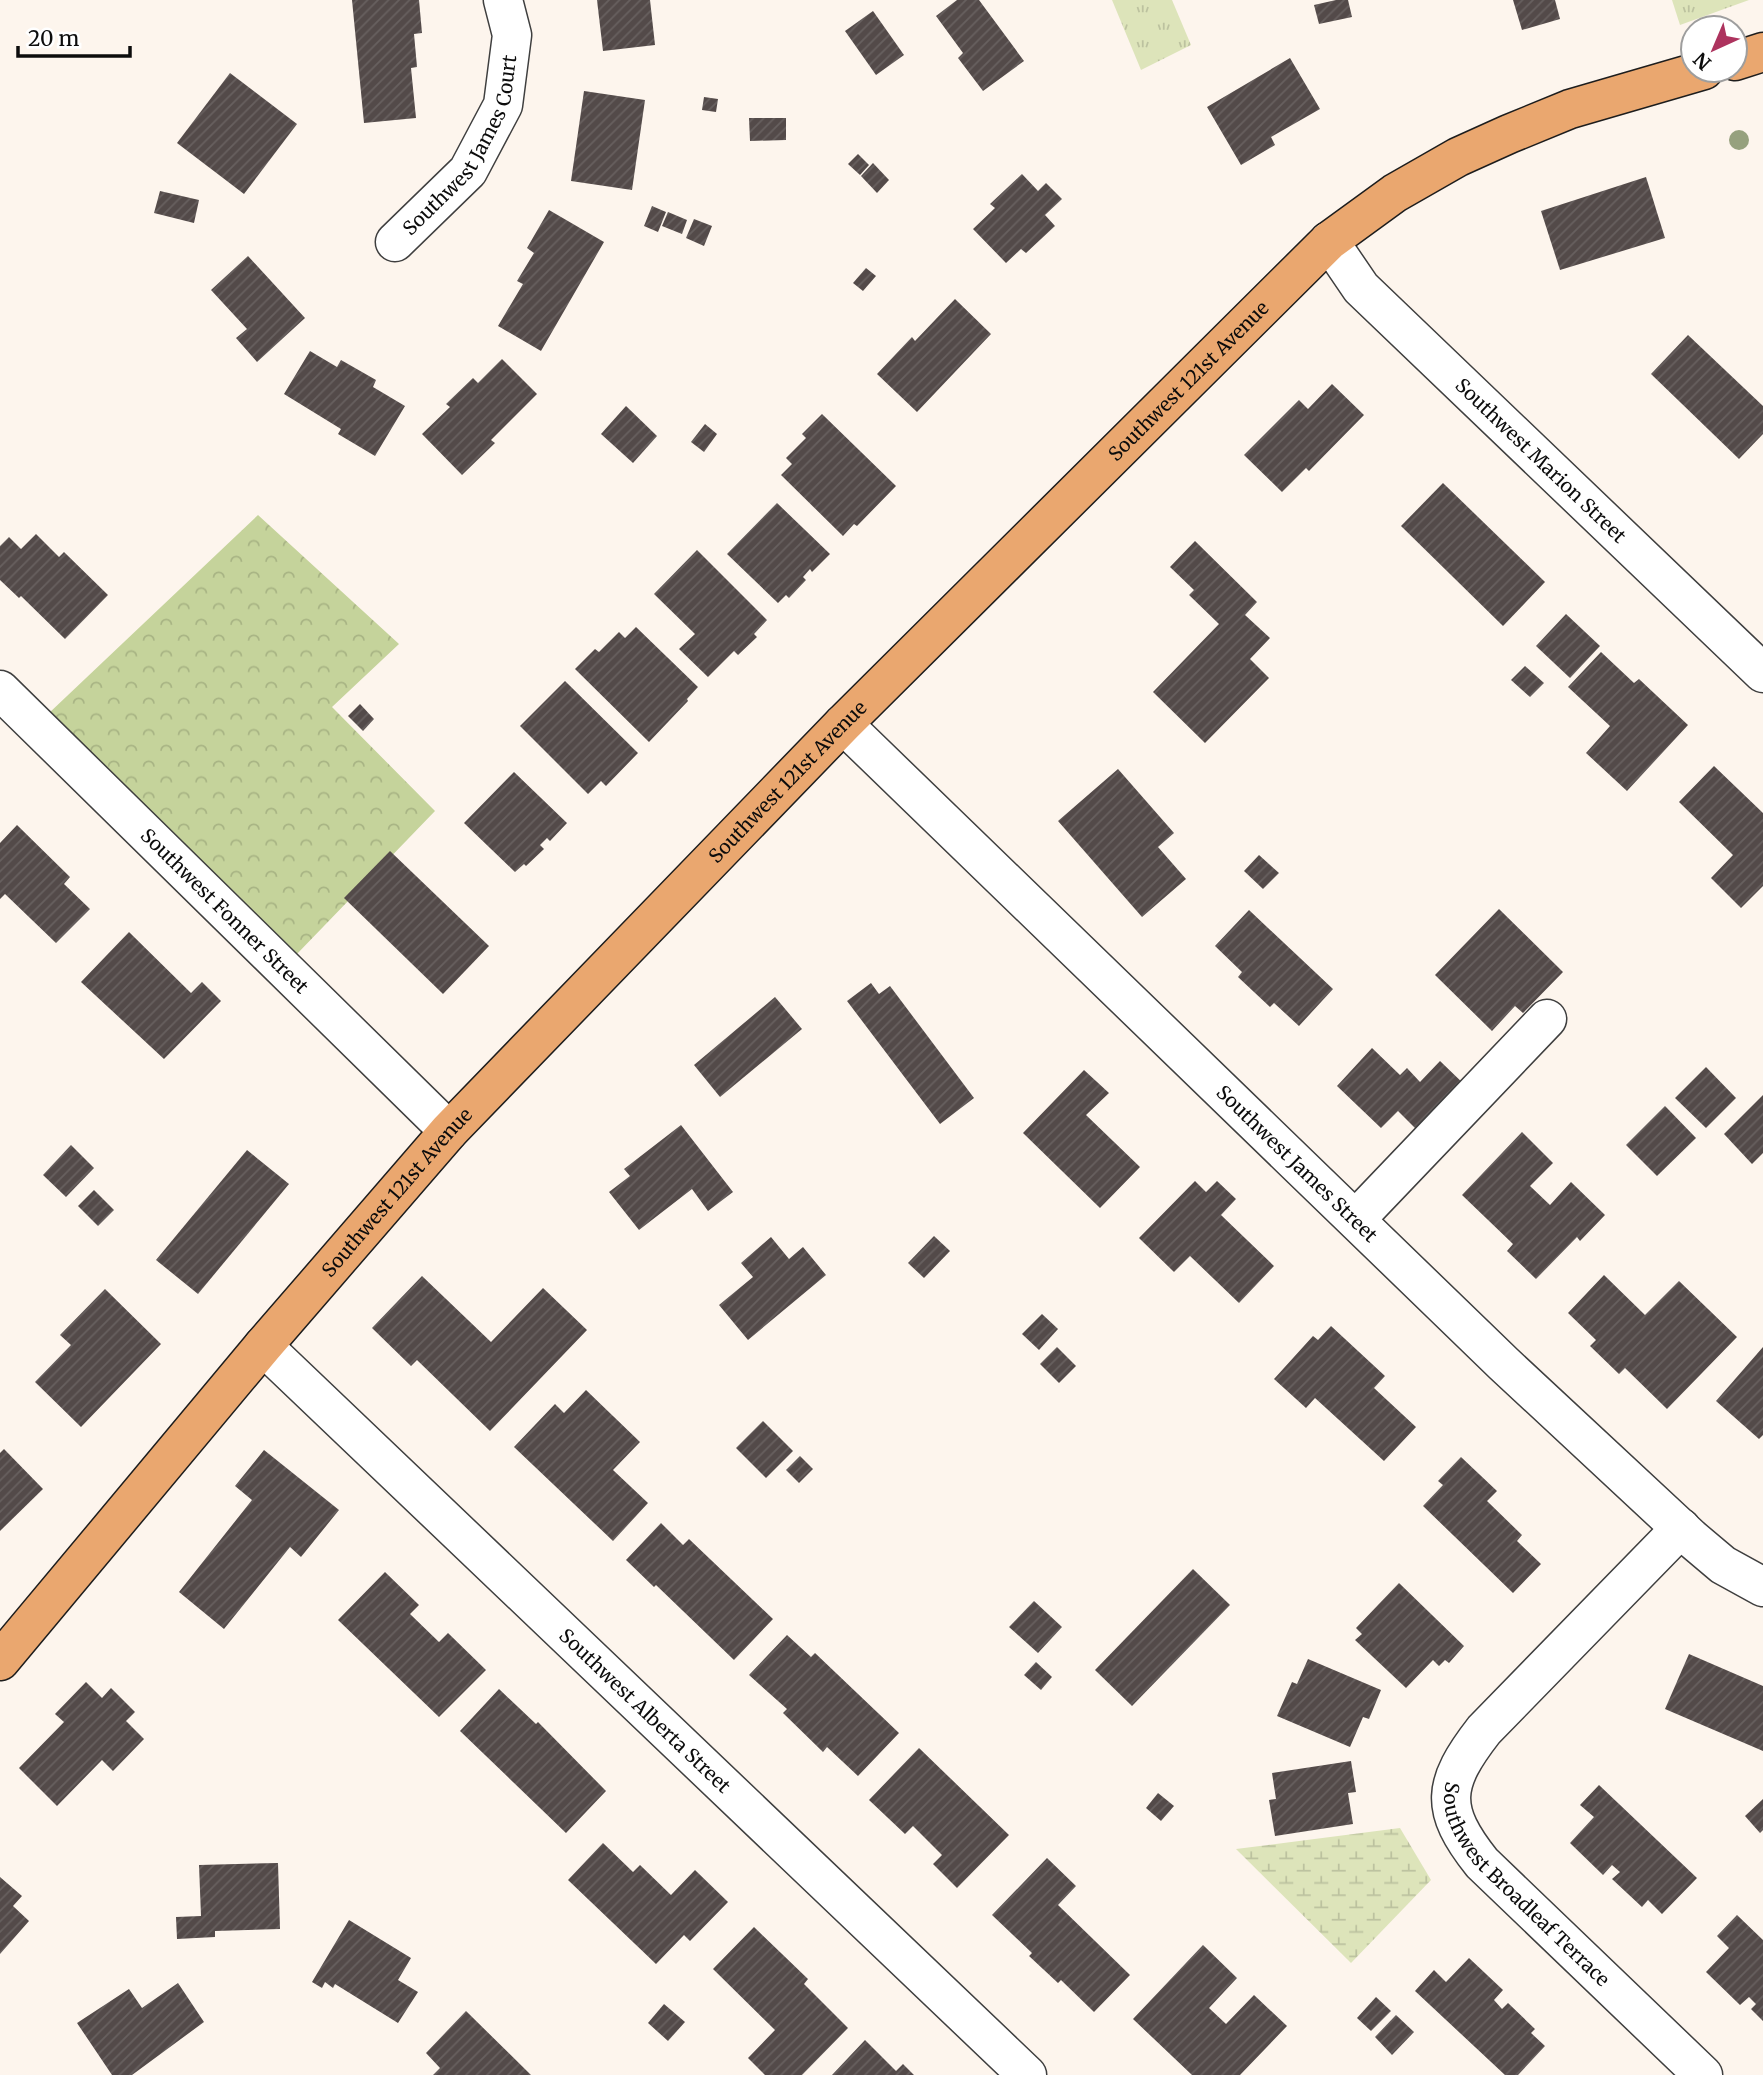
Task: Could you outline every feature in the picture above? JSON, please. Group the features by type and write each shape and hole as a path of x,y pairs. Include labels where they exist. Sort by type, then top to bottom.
{"main road":[{"name":"Southwest 121st Avenue","path":"0,1661 262,1346 449,1131 843,724 1329,242 1395,193 1458,157 1570,109 1679,77"}],"street":[{"name":"Southwest James Court","path":"395,242 468,171 503,105 512,35 503,0"},
{"name":"Southwest Marion Street","path":"1329,242 1361,288 1763,673"},
{"name":"Southwest Fonner Street","path":"0,690 449,1131"},
{"name":"Southwest James Street","path":"843,724 1504,1364 1723,1565 1763,1587"},
{"path":"1356,1219 1547,1019"},
{"name":"Southwest Alberta Street","path":"262,1346 1027,2075"},
{"name":"Southwest Broadleaf Terrace","path":"1681,1528 1484,1730 1457,1768 1451,1795 1452,1817 1464,1840 1482,1863 1703,2075"}],"green space":[{"path":"1112,0 1172,0 1191,45 1141,70"},
{"path":"1672,0 1749,0 1710,14 1679,14 1679,22"},
{"path":"258,515 399,644 332,707 435,811 295,956 48,714"},
{"path":"1400,1828 1431,1880 1351,1963 1236,1849"}],"building":[{"path":"352,0 419,0 422,33 414,34 417,67 411,68 416,118 364,123"},
{"path":"597,0 650,0 655,45 603,51"},
{"path":"957,0 979,0 1024,61 983,91 958,58 963,53 936,16"},
{"path":"1348,0 1352,17 1319,24 1314,5"},
{"path":"1513,0 1555,0 1560,19 1522,30"},
{"path":"873,11 904,55 876,75 845,31"},
{"path":"1290,58 1320,109 1271,137 1275,145 1241,165 1207,107"},
{"path":"230,73 297,124 244,194 177,143"},
{"path":"584,91 645,100 632,190 571,181"},
{"path":"704,97 718,99 716,112 702,110"},
{"path":"749,118 786,118 786,140 750,141"},
{"path":"858,154 869,165 860,175 848,164"},
{"path":"873,163 889,180 877,193 861,176"},
{"path":"1022,174 1038,191 1046,183 1062,199 1045,215 1055,226 1026,253 1021,249 1006,263 973,229 995,208 990,204"},
{"path":"1646,177 1665,238 1560,270 1541,211"},
{"path":"160,191 199,200 194,223 154,213"},
{"path":"652,206 666,212 658,232 644,226"},
{"path":"549,210 604,242 541,351 498,326 523,284 517,281 534,253 527,248"},
{"path":"668,212 687,220 682,234 662,226"},
{"path":"694,219 712,226 704,246 686,238"},
{"path":"248,256 305,318 257,362 236,338 247,329 211,290"},
{"path":"866,268 876,276 863,291 853,283"},
{"path":"955,299 991,334 917,412 877,374 912,337 915,341"},
{"path":"1688,335 1763,406 1763,434 1739,459 1651,374"},
{"path":"310,351 337,367 341,360 376,380 373,387 405,406 375,456 338,434 341,429 284,394"},
{"path":"502,359 537,394 491,440 495,443 462,475 422,434 450,407 446,404 473,378 478,383"},
{"path":"1332,384 1364,415 1309,471 1306,468 1282,492 1244,455 1299,400 1308,409"},
{"path":"626,406 657,436 633,463 601,434"},
{"path":"822,414 896,486 857,526 854,524 843,536 781,475 792,464 786,458 806,438 802,434"},
{"path":"705,424 717,434 704,452 691,442"},
{"path":"1443,483 1545,582 1503,626 1401,526"},
{"path":"777,503 830,554 812,572 810,569 803,577 806,580 789,598 786,595 778,603 727,554"},
{"path":"36,534 59,557 64,552 108,595 65,639 21,596 19,598 0,580 0,546 9,537 21,549"},
{"path":"1195,541 1257,602 1245,615 1270,638 1250,659 1269,678 1205,743 1153,692 1219,624 1189,595 1194,590 1170,567"},
{"path":"697,550 767,620 754,634 757,637 738,655 734,651 708,677 679,649 695,634 654,594"},
{"path":"1566,614 1600,646 1570,678 1536,646"},
{"path":"636,627 698,687 649,742 575,669 595,649 599,652 619,632 625,638"},
{"path":"1601,652 1634,683 1639,679 1688,725 1627,791 1586,753 1610,726 1568,687"},
{"path":"1525,666 1544,683 1530,697 1511,680"},
{"path":"565,681 638,753 606,786 601,781 588,794 520,726"},
{"path":"360,704 374,719 363,731 348,716"},
{"path":"1714,766 1763,813 1763,886 1741,908 1711,878 1733,855 1679,802"},
{"path":"1118,769 1174,833 1158,847 1186,879 1142,917 1058,821"},
{"path":"514,772 567,823 550,841 547,838 540,845 544,849 526,866 524,864 515,872 464,823"},
{"path":"17,825 70,877 64,884 90,909 56,943 5,894 0,899 0,843"},
{"path":"390,851 489,946 443,994 344,898"},
{"path":"1259,855 1279,873 1263,889 1244,871"},
{"path":"1499,909 1563,972 1523,1013 1515,1006 1492,1031 1435,975"},
{"path":"1249,910 1333,989 1299,1026 1274,1003 1270,1007 1238,977 1242,972 1215,946"},
{"path":"129,932 191,993 202,982 221,1001 164,1059 81,982"},
{"path":"871,983 879,994 890,986 974,1098 940,1124 847,1001"},
{"path":"775,997 802,1029 720,1097 694,1065"},
{"path":"1372,1048 1400,1075 1407,1068 1420,1082 1440,1061 1467,1087 1421,1134 1398,1111 1381,1128 1337,1086"},
{"path":"1706,1067 1736,1098 1706,1128 1675,1098"},
{"path":"1084,1070 1109,1093 1086,1115 1140,1167 1100,1208 1023,1133"},
{"path":"1763,1095 1763,1153 1752,1164 1724,1134"},
{"path":"1665,1106 1696,1138 1657,1176 1626,1145"},
{"path":"681,1125 733,1192 708,1211 692,1189 639,1230 609,1192 630,1176 624,1169"},
{"path":"1522,1132 1553,1163 1530,1186 1550,1205 1571,1182 1605,1215 1580,1241 1577,1237 1536,1279 1507,1251 1513,1244 1462,1195"},
{"path":"71,1145 94,1168 66,1197 43,1175"},
{"path":"247,1150 289,1184 198,1294 156,1260"},
{"path":"1195,1181 1206,1192 1217,1181 1236,1199 1221,1215 1274,1266 1239,1303 1190,1256 1174,1272 1139,1238"},
{"path":"94,1190 114,1210 98,1226 78,1206"},
{"path":"934,1236 950,1251 924,1278 908,1263"},
{"path":"771,1237 789,1259 803,1247 826,1275 748,1340 719,1305 753,1277 741,1263"},
{"path":"1604,1275 1645,1315 1679,1281 1737,1337 1667,1409 1625,1368 1619,1374 1590,1346 1596,1340 1568,1313"},
{"path":"422,1276 491,1342 543,1288 587,1330 490,1431 417,1360 411,1366 372,1328"},
{"path":"105,1289 161,1344 81,1427 35,1382 71,1345 60,1335"},
{"path":"1042,1314 1058,1329 1039,1350 1022,1334"},
{"path":"1331,1326 1385,1376 1374,1388 1416,1427 1384,1461 1315,1398 1306,1408 1274,1379 1313,1336 1318,1340"},
{"path":"1057,1347 1076,1366 1059,1383 1040,1364"},
{"path":"1763,1347 1763,1435 1759,1439 1716,1401"},
{"path":"586,1390 640,1442 613,1470 648,1503 613,1541 514,1447 555,1404 564,1413"},
{"path":"763,1421 793,1451 766,1478 736,1448"},
{"path":"4,1449 43,1489 0,1531 0,1453"},
{"path":"264,1450 339,1510 301,1557 290,1547 224,1629 179,1592 252,1500 235,1486"},
{"path":"800,1456 813,1469 799,1483 786,1470"},
{"path":"1461,1457 1497,1491 1487,1501 1522,1535 1517,1541 1541,1564 1513,1593 1423,1506 1443,1485 1438,1481"},
{"path":"661,1523 683,1545 689,1539 773,1619 734,1660 626,1560"},
{"path":"1193,1569 1230,1605 1132,1706 1095,1670"},
{"path":"385,1572 419,1605 410,1614 439,1642 448,1633 486,1670 439,1717 338,1620"},
{"path":"1399,1583 1464,1646 1449,1663 1445,1660 1439,1666 1433,1660 1406,1688 1355,1640 1362,1634 1356,1628"},
{"path":"1034,1601 1062,1627 1038,1653 1009,1627"},
{"path":"787,1635 811,1657 815,1653 899,1733 858,1776 827,1747 823,1752 783,1713 787,1709 749,1675"},
{"path":"1689,1654 1763,1686 1763,1751 1665,1709"},
{"path":"1308,1659 1381,1690 1369,1719 1363,1717 1350,1747 1277,1716 1292,1682 1297,1684"},
{"path":"1036,1662 1052,1677 1041,1690 1024,1675"},
{"path":"86,1682 102,1698 111,1688 135,1712 126,1721 144,1739 113,1771 102,1760 57,1806 19,1768 64,1722 55,1714"},
{"path":"499,1689 536,1724 538,1722 606,1791 566,1833 460,1731"},
{"path":"919,1748 1009,1835 957,1888 933,1864 942,1855 913,1826 905,1834 869,1800"},
{"path":"1351,1761 1356,1792 1348,1793 1353,1824 1275,1836 1269,1800 1276,1799 1272,1773"},
{"path":"1599,1785 1697,1878 1662,1914 1648,1900 1642,1907 1612,1879 1620,1872 1612,1865 1603,1875 1570,1843 1594,1817 1580,1805"},
{"path":"1158,1793 1174,1806 1161,1821 1146,1808"},
{"path":"1763,1799 1763,1830 1760,1833 1745,1816"},
{"path":"603,1843 633,1872 640,1865 671,1895 695,1870 728,1902 690,1941 684,1935 656,1964 568,1880"},
{"path":"1047,1858 1076,1886 1058,1905 1130,1975 1094,2012 1061,1980 1058,1983 1029,1956 1032,1953 992,1915"},
{"path":"278,1863 280,1929 215,1931 215,1937 177,1939 176,1917 201,1916 199,1865"},
{"path":"0,1877 22,1896 13,1906 29,1921 0,1954"},
{"path":"1737,1915 1763,1940 1763,2021 1751,2009 1756,2004 1749,1997 1740,2005 1706,1972 1729,1948 1717,1936"},
{"path":"349,1920 411,1958 398,1980 418,1992 398,2023 335,1984 333,1988 325,1982 322,1988 312,1982"},
{"path":"754,1927 808,1979 804,1984 848,2028 802,2075 765,2075 748,2058 775,2030 713,1969"},
{"path":"1203,1945 1237,1978 1209,2008 1226,2024 1254,1995 1287,2026 1240,2075 1192,2075 1133,2019"},
{"path":"1469,1958 1503,1990 1494,2000 1502,2009 1508,2003 1535,2029 1531,2033 1545,2046 1518,2075 1505,2075 1415,1991 1434,1970 1446,1982"},
{"path":"178,1983 204,2022 132,2075 112,2075 77,2023 129,1989 142,2008"},
{"path":"1376,1997 1391,2011 1371,2031 1357,2018"},
{"path":"664,2004 685,2022 668,2041 648,2023"},
{"path":"466,2011 531,2075 433,2075 440,2068 426,2053"},
{"path":"1396,2015 1414,2032 1392,2055 1375,2037"},
{"path":"865,2040 896,2071 903,2064 914,2075 832,2075"}]}
